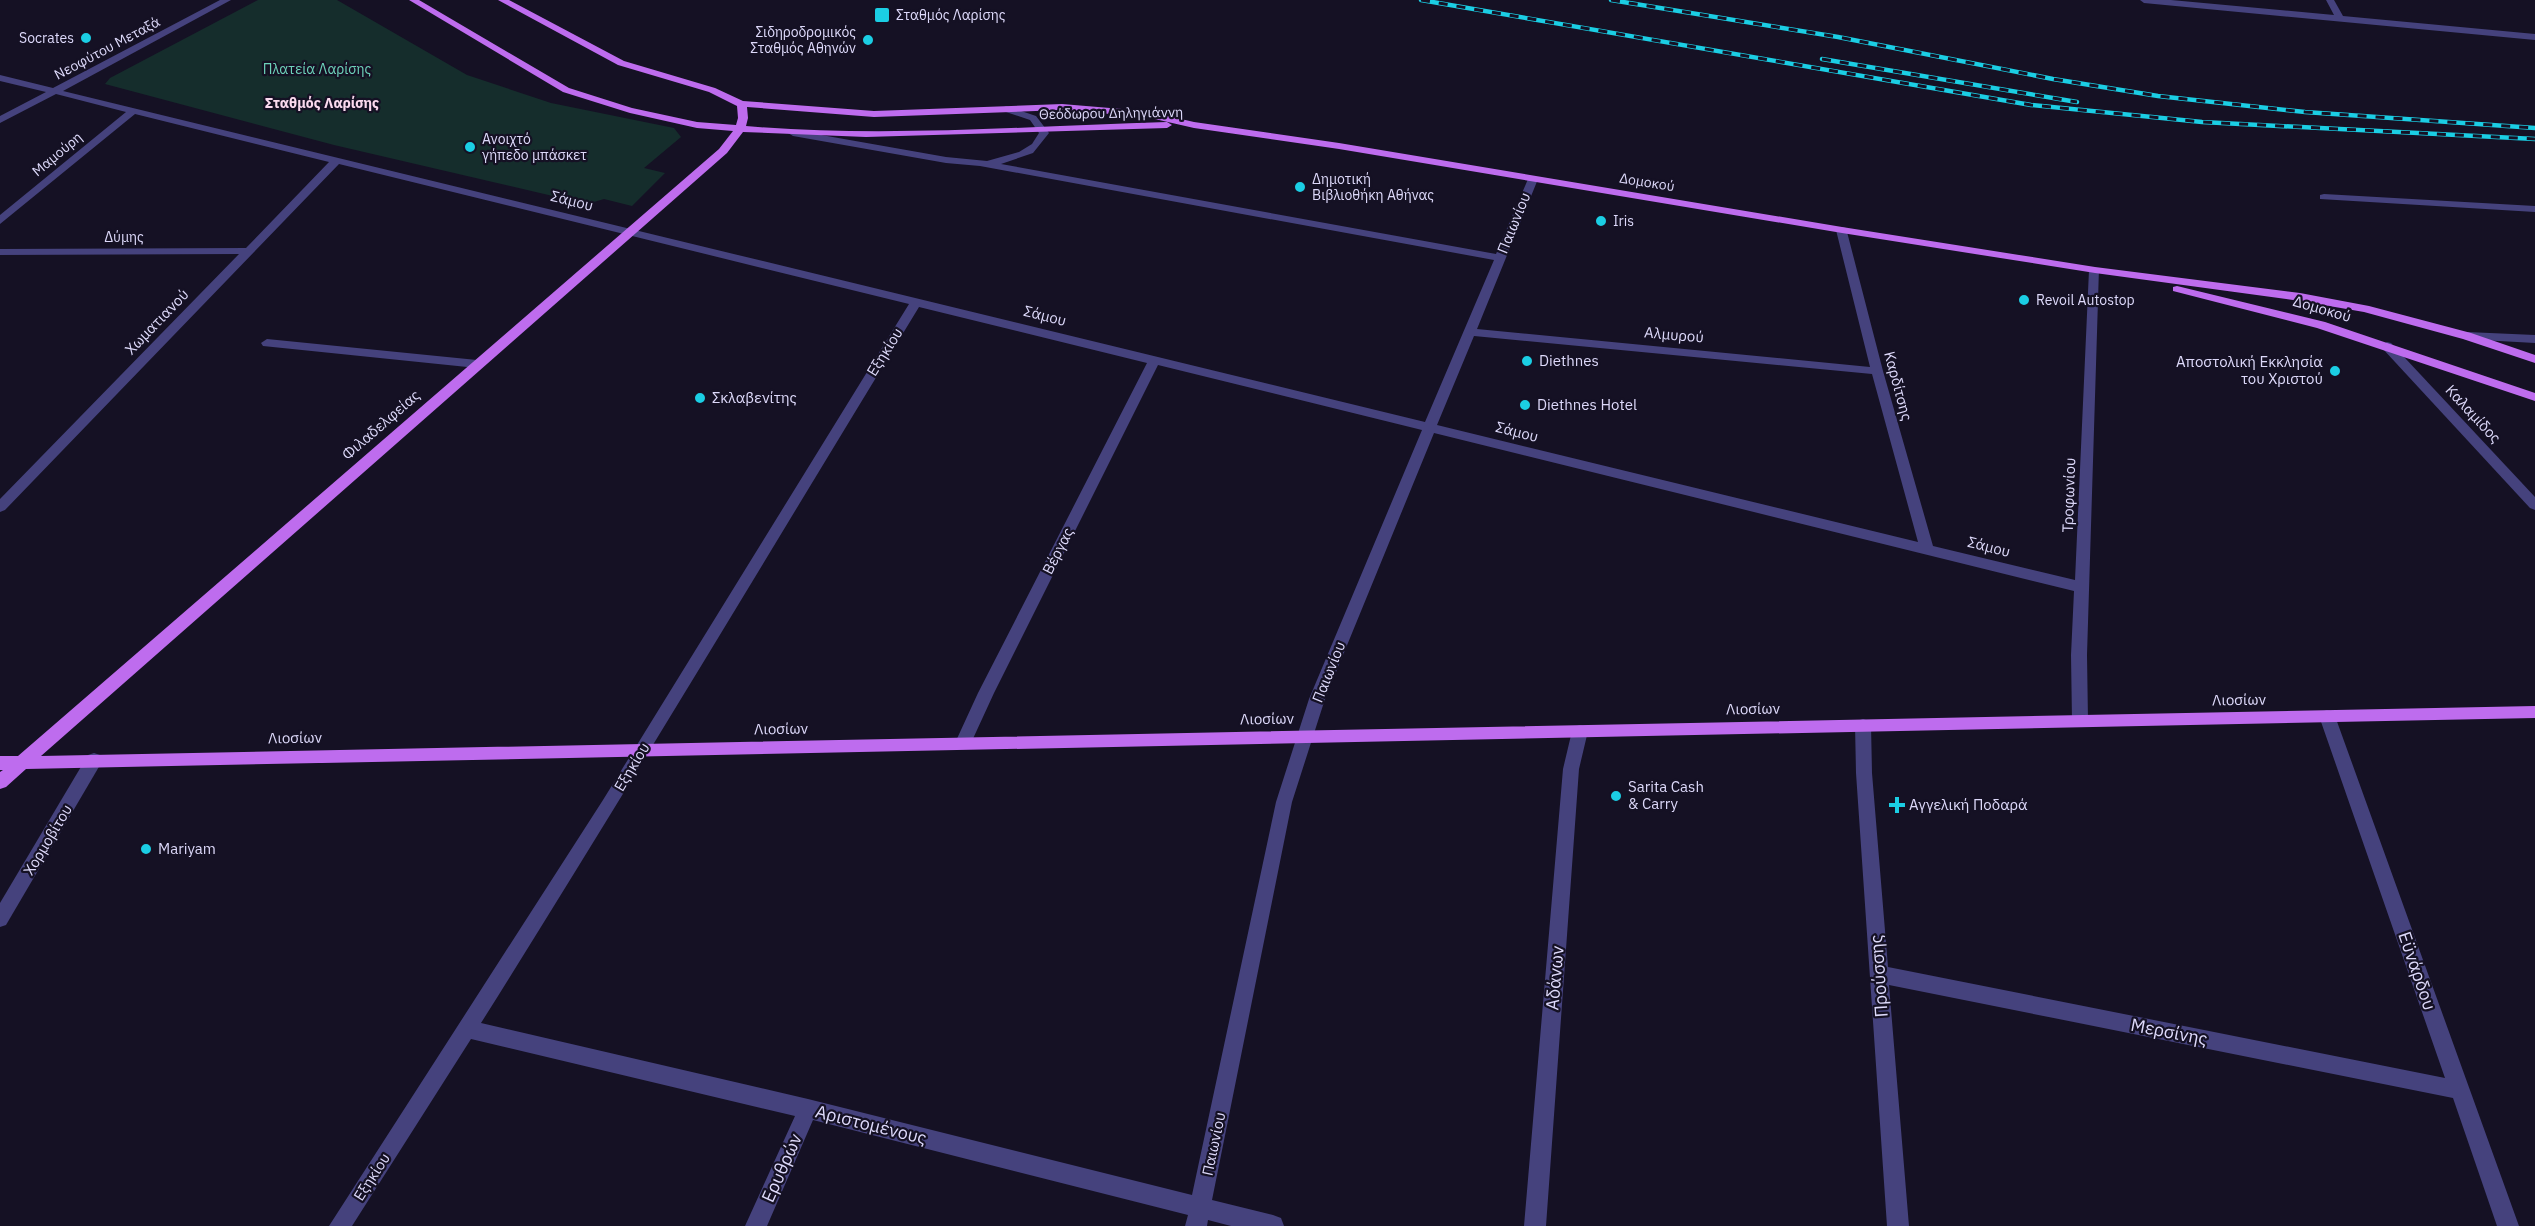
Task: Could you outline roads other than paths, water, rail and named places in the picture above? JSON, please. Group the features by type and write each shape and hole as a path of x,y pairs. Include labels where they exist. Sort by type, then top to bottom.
{"main road":[{"name":"Θεόδωρου Δηληγιάννη","path":"413,0 566,90 594,100 673,121 740,130 793,133 908,133 1194,125"},
{"name":"Θεόδωρου Δηληγιάννη","path":"502,0 621,63 712,90 741,104 810,111 874,114 1062,107 1111,110 1194,125"},
{"path":"740,130 743,115 741,104"},
{"name":"Δομοκού","path":"1194,125 2095,270 2300,297 2365,309 2467,336 2535,359"},
{"name":"Φιλαδελφείας","path":"0,782 723,151 740,130"},
{"name":"Δομοκού","path":"2095,270 2247,305 2387,346 2535,397"},
{"name":"Λιοσίων","path":"0,763 2535,712"}],"street":[{"name":"Νεοφύτου Μεταξά","path":"0,120 227,0"},
{"path":"2144,0 2535,37"},
{"path":"2330,0 2340,19"},
{"name":"Σάμου","path":"0,78 2081,587"},
{"path":"980,163 1009,159 1031,150 1040,142 1044,133 1033,118 1006,109"},
{"name":"Μαμούρη","path":"0,221 134,110"},
{"path":"793,133 946,160 980,163 1500,258"},
{"name":"Χωματιανού","path":"0,507 337,160"},
{"name":"Παιωνίου","path":"1198,1217 1284,802 1317,699 1533,179"},
{"path":"2324,197 2535,209"},
{"name":"Καρδίτσης","path":"1842,230 1877,371 1927,549"},
{"name":"Δύμης","path":"0,252 248,251"},
{"name":"Τροφωνίου","path":"2080,721 2081,587 2095,270"},
{"name":"Εξηκίου","path":"339,1226 468,1029 643,749 916,302"},
{"name":"Αλμυρού","path":"1469,333 1877,371"},
{"path":"2467,336 2535,339"},
{"path":"267,343 477,364"},
{"name":"Καλαμίδος","path":"2387,346 2535,505"},
{"name":"Βέργας","path":"963,743 986,693 1155,360"},
{"name":"Εϋνάρδου","path":"2327,716 2508,1226"},
{"name":"Προύσσης","path":"1863,725 1864,772 1898,1226"},
{"name":"Αδάνων","path":"1535,1226 1571,769 1580,731"},
{"name":"Χορμοβίτου","path":"0,919 94,760"},
{"name":"Μερσίνης","path":"1879,974 2459,1090"},
{"name":"Αριστομένους","path":"468,1029 808,1109 1198,1217 1273,1226"},
{"name":"Ερυθρών","path":"756,1226 808,1109"}],"railway":[{"path":"1421,0 2031,105 2202,122 2535,139"},
{"path":"1611,0 1838,37 2053,79 2158,96 2305,112 2535,128"},
{"path":"1822,59 2077,102"}],"place":[{"name":"Σταθμός Λαρίσης","path":"882,15"},
{"name":"Socrates","path":"86,38"},
{"name":"Σιδηροδρομικός Σταθμός Αθηνών","path":"868,40"},
{"name":"Ανοιχτό γήπεδο μπάσκετ","path":"470,147"},
{"name":"Δημοτική Βιβλιοθήκη Αθήνας","path":"1300,187"},
{"name":"Iris","path":"1601,221"},
{"name":"Revoil Autostop","path":"2024,300"},
{"name":"Diethnes","path":"1527,361"},
{"name":"Αποστολική Εκκλησία του Χριστού","path":"2335,371"},
{"name":"Σκλαβενίτης","path":"700,398"},
{"name":"Diethnes Hotel","path":"1525,405"},
{"name":"Sarita Cash & Carry","path":"1616,796"},
{"name":"Αγγελική Ποδαρά","path":"1897,805"},
{"name":"Mariyam","path":"146,849"}],"district":[{"name":"Σταθμός Λαρίσης","path":"322,103"}],"park label":[{"name":"Πλατεία Λαρίσης","path":"317,69"}]}
